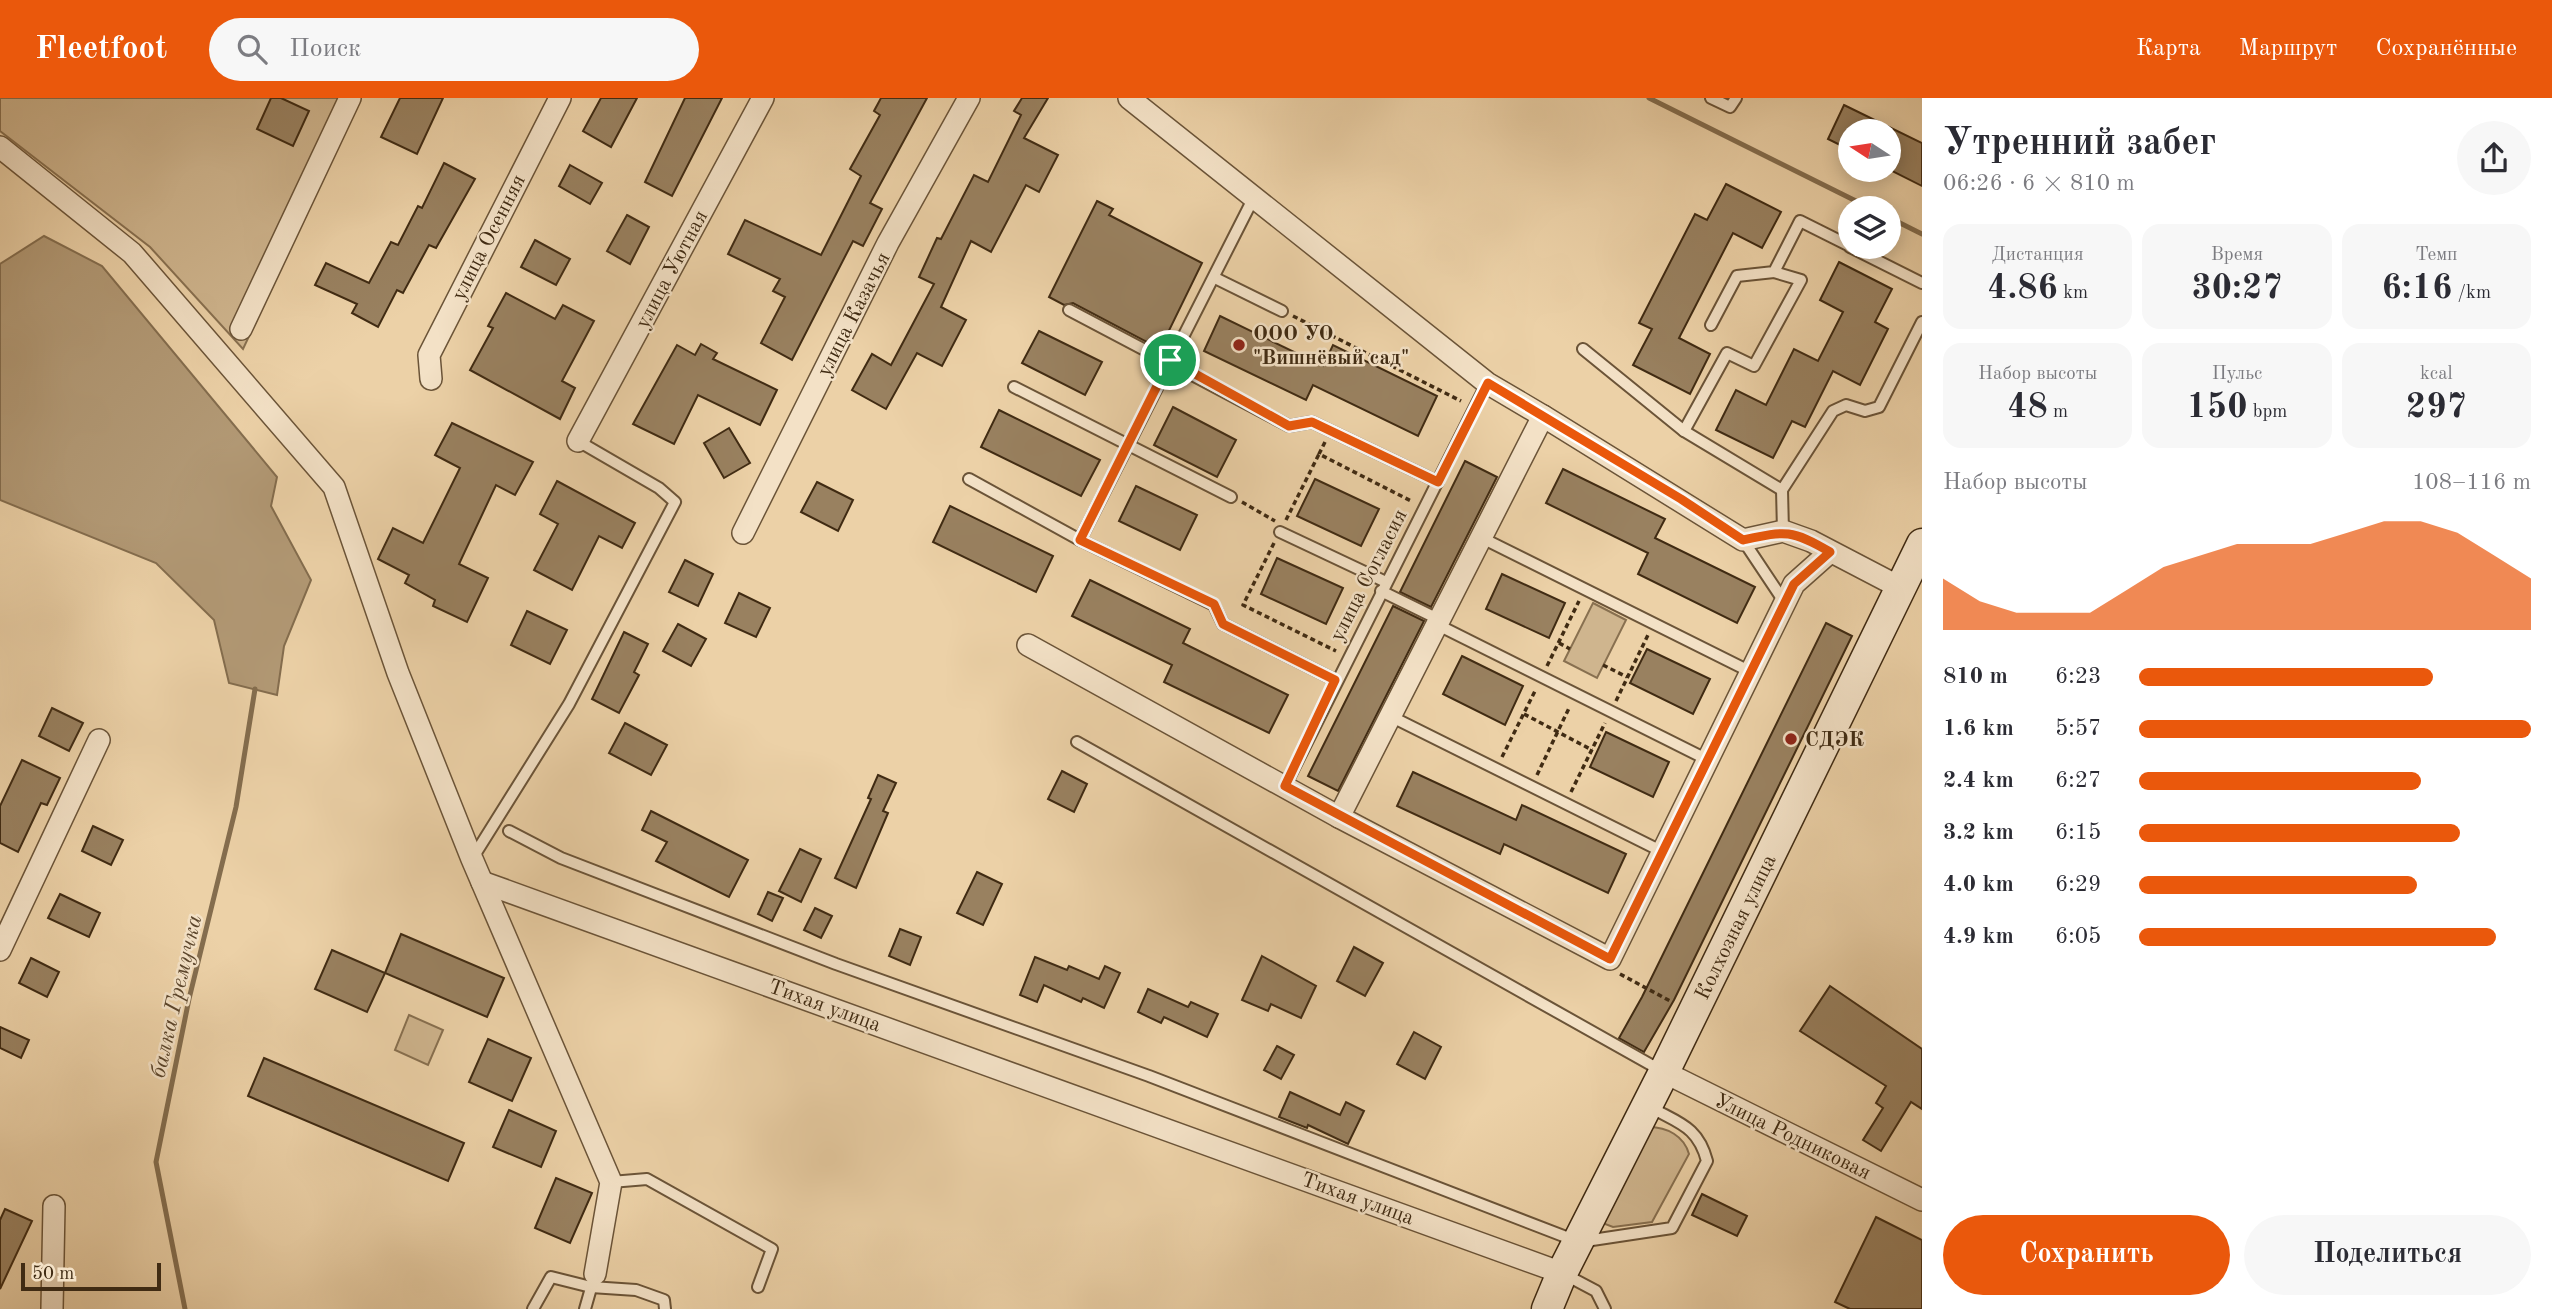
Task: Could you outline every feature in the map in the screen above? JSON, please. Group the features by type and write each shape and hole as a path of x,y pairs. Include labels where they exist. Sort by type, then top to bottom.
{"street":[{"path":"241,329 350,98"},
{"name":"улица Осенняя","path":"431,379 429,355 560,98"},
{"name":"улица Уютная","path":"578,441 763,98"},
{"name":"улица Казачья","path":"743,533 888,243 969,98"},
{"path":"1129,98 1488,383 1743,540 1783,531 1811,541 1901,588"},
{"path":"0,147 132,253 334,487 398,673 472,859 611,1182 593,1281"},
{"path":"1339,817 1543,416"},
{"name":"Колхозная улица","path":"1547,1309 1562,1273 1664,1072 1922,544"},
{"path":"1028,645 1339,817 1610,959 1794,584 1830,552"},
{"path":"0,950 99,740"},
{"name":"Тихая улица","path":"482,882 1562,1273"},
{"name":"Улица Родниковая","path":"1664,1072 1922,1200"},
{"path":"52,1309 54,1206"}],"lane":[{"path":"1712,98 1731,107 1736,98"},
{"path":"1080,540 1253,199"},
{"path":"1774,272 1800,221 1838,241"},
{"path":"1874,259 1922,283"},
{"path":"1684,430 1727,353 1754,366 1801,280 1774,272 1737,276 1711,325"},
{"path":"1215,278 1282,311"},
{"path":"1069,310 1170,360 1289,426 1312,422 1438,482"},
{"path":"1783,531 1782,490 1833,411 1846,405 1866,411 1879,407 1922,323"},
{"path":"1583,349 1684,430 1782,490"},
{"name":"улица Согласия","path":"1285,786 1335,680 1488,383"},
{"path":"1014,387 1231,497"},
{"path":"472,859 569,704 675,502 659,488 578,441"},
{"path":"969,479 1080,540 1214,604 1223,624 1335,680"},
{"path":"1280,532 1384,587 1437,622 1708,760"},
{"path":"1480,537 1751,671"},
{"path":"1743,540 1785,603"},
{"path":"1390,716 1663,852"},
{"path":"1077,742 1664,1072"},
{"path":"509,831 561,858 812,955 1149,1076 1579,1242 1672,1228 1689,1200 1707,1161 1704,1148 1697,1134 1647,1105"},
{"path":"611,1182 647,1179 772,1249 758,1287"},
{"path":"1562,1273 1596,1292 1605,1309"},
{"path":"533,1309 551,1277 593,1281 636,1290 664,1300 665,1309"},
{"path":"585,1309 593,1281"}],"path":[{"path":"1282,311 1476,409"},
{"path":"1331,430 1243,606 1347,657"},
{"path":"1319,454 1424,508"},
{"path":"1231,497 1274,519 1280,532"},
{"path":"1559,643 1570,649"},
{"path":"1603,666 1628,677"},
{"path":"1532,786 1576,694"},
{"path":"1524,714 1592,750"},
{"path":"1610,959 1612,970 1678,1005 1670,1009"}],"shaded area":[{"path":"0,98 361,98 243,349 150,247 0,131"},
{"path":"44,236 102,266 277,477 271,506 311,580 284,646 277,695 229,683 214,620 156,563 0,500 0,264"},
{"path":"1593,603 1626,620 1597,678 1564,661"},
{"path":"409,1015 443,1030 428,1065 395,1050"},
{"path":"1649,1127 1674,1134 1683,1142 1689,1154 1652,1222 1613,1227 1605,1224 1601,1218"}],"building":[{"path":"271,98 281,98 309,111 293,146 257,129"},
{"path":"400,98 443,98 417,154 381,137"},
{"path":"601,98 637,98 611,147 583,131"},
{"path":"685,98 722,98 672,196 645,182"},
{"path":"881,98 927,98 870,203 882,209 863,246 853,241 792,360 761,343 785,297 773,291 780,279 728,254 745,220 821,255 861,176 850,169 880,115 874,111"},
{"path":"1022,98 1048,98 1024,138 1058,155 1039,192 1026,185 991,252 971,241 941,307 966,320 942,366 917,353 886,409 852,390 872,354 891,365 934,284 919,277 937,238 941,239 974,175 988,182 1021,115 1014,111"},
{"path":"1844,105 1873,119 1838,119 1838,144 1828,139"},
{"path":"1901,133 1922,143 1922,186 1901,176"},
{"path":"444,163 475,179 436,248 429,245 403,293 397,290 378,327 352,313 357,304 315,285 326,263 369,283 391,242 398,245 418,206 422,208"},
{"path":"570,165 602,183 590,204 559,186"},
{"path":"1726,184 1781,212 1762,248 1733,233 1679,338 1710,354 1690,394 1633,365 1652,329 1639,323 1695,214 1707,220"},
{"path":"1097,201 1113,209 1109,215 1202,263 1160,349 1073,303 1064,305 1049,297"},
{"path":"627,215 649,227 630,264 607,251"},
{"path":"535,240 570,259 556,285 521,267"},
{"path":"1839,262 1892,289 1875,322 1888,329 1860,385 1833,371 1805,427 1792,421 1773,458 1716,430 1736,390 1766,405 1794,349 1818,361 1843,312 1820,300"},
{"path":"506,293 555,319 563,305 594,321 562,381 575,388 560,419 470,370 493,328 488,326"},
{"path":"1220,316 1323,366 1333,345 1437,396 1418,436 1313,385 1306,400 1204,351"},
{"path":"1039,331 1102,362 1085,395 1022,363"},
{"path":"701,344 717,353 713,359 777,390 760,425 698,395 674,444 633,424 677,345 695,355"},
{"path":"1173,407 1236,440 1217,477 1154,445"},
{"path":"999,410 1100,460 1081,496 981,447"},
{"path":"452,423 533,462 515,495 496,485 459,564 488,578 467,622 433,606 435,600 405,583 409,575 378,559 393,528 423,543 460,468 435,455"},
{"path":"729,428 750,463 724,478 704,443"},
{"path":"1465,461 1497,477 1431,607 1400,592"},
{"path":"1563,469 1665,519 1655,538 1755,587 1737,623 1638,574 1648,553 1546,503"},
{"path":"1315,479 1379,509 1361,546 1297,516"},
{"path":"557,481 635,523 622,548 599,536 572,590 534,570 558,524 540,514"},
{"path":"817,482 853,500 838,531 801,512"},
{"path":"1136,486 1197,515 1180,550 1119,521"},
{"path":"950,506 1053,556 1036,592 933,542"},
{"path":"1277,558 1343,588 1326,624 1261,594"},
{"path":"685,560 713,574 698,606 669,592"},
{"path":"1502,574 1565,603 1549,638 1486,609"},
{"path":"1090,580 1190,629 1183,643 1288,695 1269,733 1164,682 1172,665 1072,616"},
{"path":"739,593 770,608 756,637 725,623"},
{"path":"1393,606 1424,621 1338,791 1308,776"},
{"path":"527,611 567,630 550,664 511,645"},
{"path":"1826,623 1852,636 1674,1000 1644,1052 1619,1038 1642,997"},
{"path":"678,624 706,639 691,666 663,651"},
{"path":"624,632 648,644 634,672 639,675 619,713 592,699"},
{"path":"1647,649 1710,679 1693,714 1630,683"},
{"path":"1462,656 1523,686 1505,725 1443,694"},
{"path":"52,708 83,723 69,751 39,736"},
{"path":"625,723 667,745 651,775 609,753"},
{"path":"1606,732 1669,762 1653,797 1590,767"},
{"path":"22,760 60,778 47,805 41,803 18,852 0,843 0,806"},
{"path":"1062,771 1087,784 1074,812 1048,799"},
{"path":"1413,772 1516,820 1522,805 1626,854 1608,893 1504,844 1500,854 1397,806"},
{"path":"878,775 896,783 883,811 888,813 856,888 835,878 871,799 868,798"},
{"path":"651,811 748,860 729,897 656,861 667,842 642,830"},
{"path":"93,826 123,840 111,865 82,851"},
{"path":"800,849 821,859 801,902 779,891"},
{"path":"977,872 1002,884 983,925 957,913"},
{"path":"768,892 783,898 772,921 758,914"},
{"path":"60,894 100,913 89,937 48,918"},
{"path":"815,908 832,916 821,938 804,930"},
{"path":"900,929 921,937 910,965 889,956"},
{"path":"401,934 504,978 487,1017 385,973"},
{"path":"1354,947 1383,963 1365,996 1337,981"},
{"path":"332,950 385,973 367,1012 315,989"},
{"path":"1262,956 1316,986 1301,1018 1271,1004 1268,1011 1242,1000"},
{"path":"1035,957 1067,970 1069,966 1099,979 1105,966 1120,973 1104,1008 1083,998 1081,1002 1044,985 1037,1002 1020,995"},
{"path":"31,958 59,972 47,997 19,983"},
{"path":"1830,986 1922,1049 1922,1109 1911,1102 1881,1151 1863,1140 1883,1108 1876,1103 1886,1086 1800,1031"},
{"path":"1148,989 1188,1007 1191,1002 1218,1014 1207,1037 1164,1017 1161,1023 1138,1012"},
{"path":"0,1027 29,1040 21,1058 0,1048"},
{"path":"1414,1032 1441,1047 1425,1079 1397,1064"},
{"path":"488,1039 531,1058 512,1101 469,1082"},
{"path":"1277,1046 1294,1055 1281,1079 1264,1070"},
{"path":"264,1058 464,1143 448,1181 248,1096"},
{"path":"1290,1092 1340,1115 1346,1102 1364,1111 1348,1144 1308,1125 1307,1128 1279,1117"},
{"path":"509,1110 556,1131 541,1167 493,1147"},
{"path":"556,1178 592,1193 570,1243 535,1228"},
{"path":"1702,1194 1747,1216 1737,1236 1692,1215"},
{"path":"5,1209 32,1221 0,1289 0,1220"},
{"path":"1876,1217 1922,1240 1922,1309 1850,1309 1835,1302"}],"waterway":[{"path":"1649,98 1846,196"},
{"path":"1901,224 1922,234"},
{"name":"балка Гремучка","path":"185,1309 156,1162 189,999 236,807 255,689"}],"place":[{"name":"ООО УО \"Вишнёвый сад\"","path":"1239,345"},
{"name":"СДЭК","path":"1791,739"}],"route":[{"path":"1170,360 1289,426 1312,422 1438,482 1488,383 1681,499 1743,540 1783,531 1811,541 1830,552 1794,584 1610,959 1285,786 1335,680 1223,624 1214,604 1080,540 1170,360"}]}
